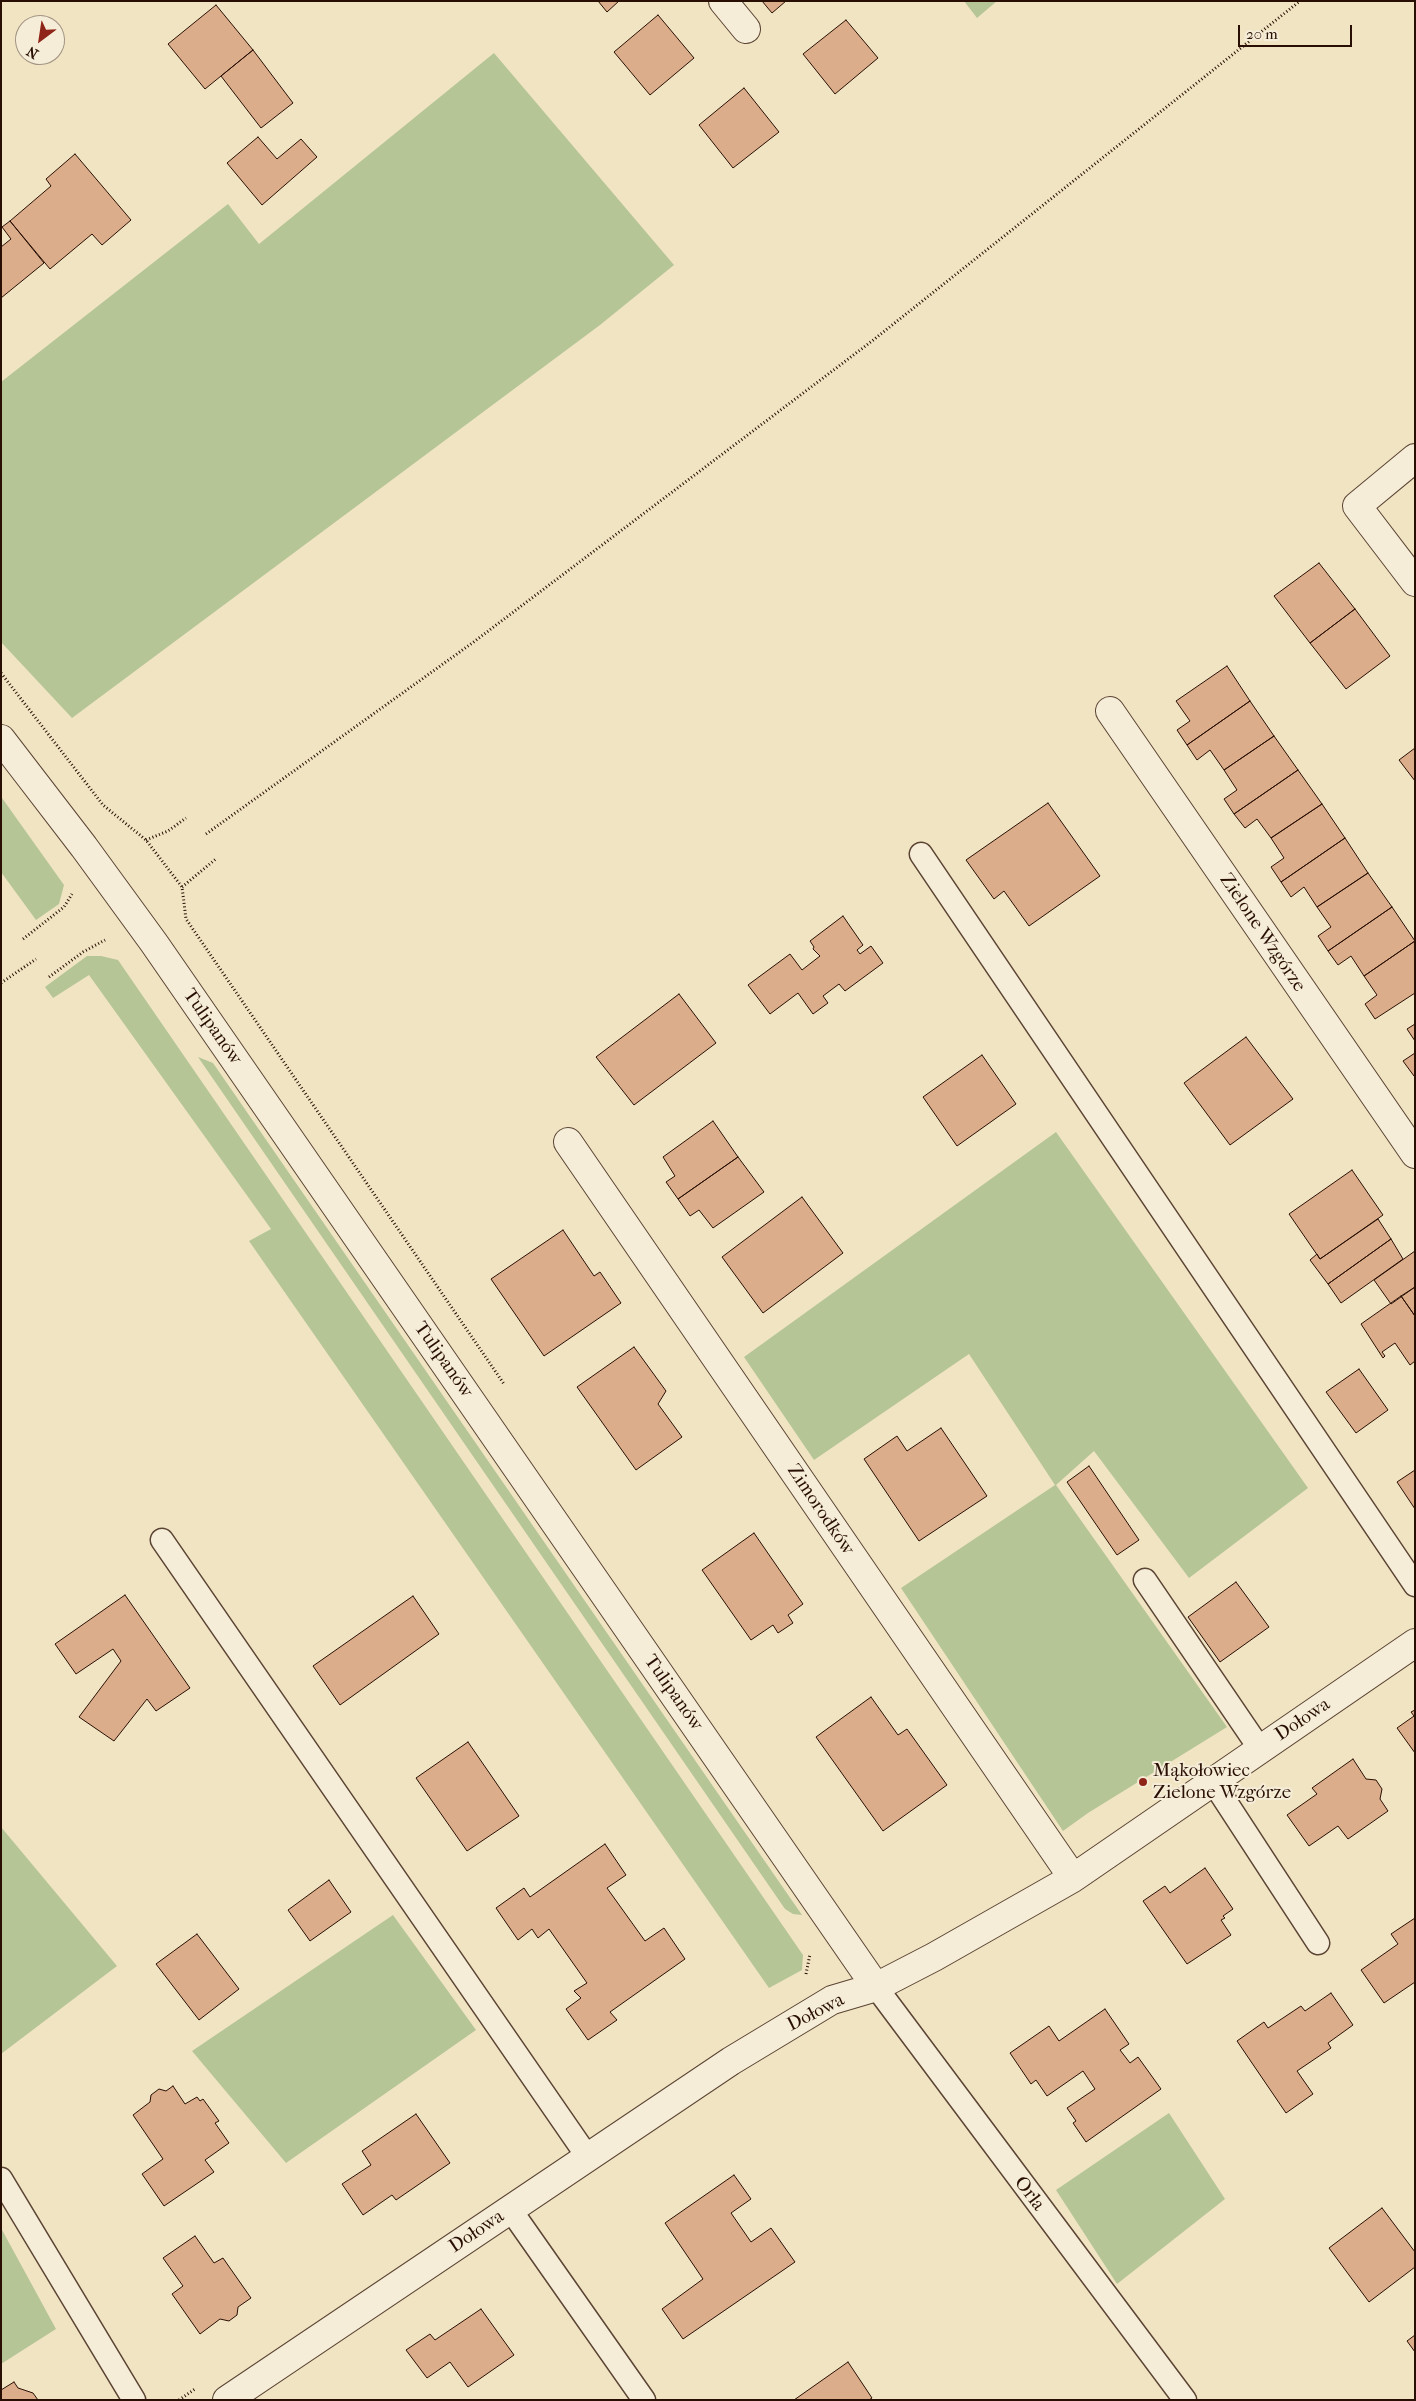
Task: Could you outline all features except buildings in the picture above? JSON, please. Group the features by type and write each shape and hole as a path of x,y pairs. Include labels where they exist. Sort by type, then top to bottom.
{"street":[{"path":"723,1 746,29"},
{"path":"1415,458 1356,506 1415,582"},
{"name":"Zielone Wzgórze","path":"1110,711 1415,1154"},
{"name":"Tulipanów","path":"1,738 154,943 876,1987"},
{"name":"Zimorodków","path":"568,1142 1073,1878"},
{"name":"Dołowa","path":"227,2400 587,2156 731,2061 832,2000 876,1987 934,1957 1073,1878 1415,1643"}],"lane":[{"path":"921,854 1415,1585"},
{"path":"162,1540 587,2156"},
{"path":"1145,1580 1260,1749"},
{"path":"1213,1782 1318,1943"},
{"name":"Orla","path":"876,1987 1185,2400"},
{"path":"1,2179 134,2400"},
{"path":"510,2209 644,2400"}],"path":[{"path":"206,834 475,640 872,341 1300,1"},
{"path":"1,673 103,805 146,840 182,887 186,919 507,1390"},
{"path":"146,840 168,831 186,818"},
{"path":"182,887 217,858"},
{"path":"23,939 64,907 72,894"},
{"path":"49,977 105,940"},
{"path":"1,983 36,958"}],"green space":[{"path":"964,1 997,1 977,18"},
{"path":"494,53 674,265 600,325 72,718 1,642 1,382 228,204 259,244"},
{"path":"2,798 64,885 59,904 36,920 1,872"},
{"path":"87,956 101,956 118,960 803,1955 802,1970 769,1988 249,1241 271,1229 89,975 53,998 45,987"},
{"path":"198,1057 213,1063 802,1915 793,1914 785,1909"},
{"path":"1056,1132 1308,1488 1189,1578 1094,1451 1056,1485 1227,1727 1088,1813 1063,1831 901,1588 1055,1485 969,1354 814,1460 744,1357"},
{"path":"1,1827 117,1966 1,2054"},
{"path":"393,1915 476,2030 286,2163 192,2051"},
{"path":"1169,2113 1225,2199 1117,2284 1056,2190"},
{"path":"1,2228 56,2329 1,2364"}],"place":[{"name":"Mąkołowiec Zielone Wzgórze","path":"1143,1782"}]}
